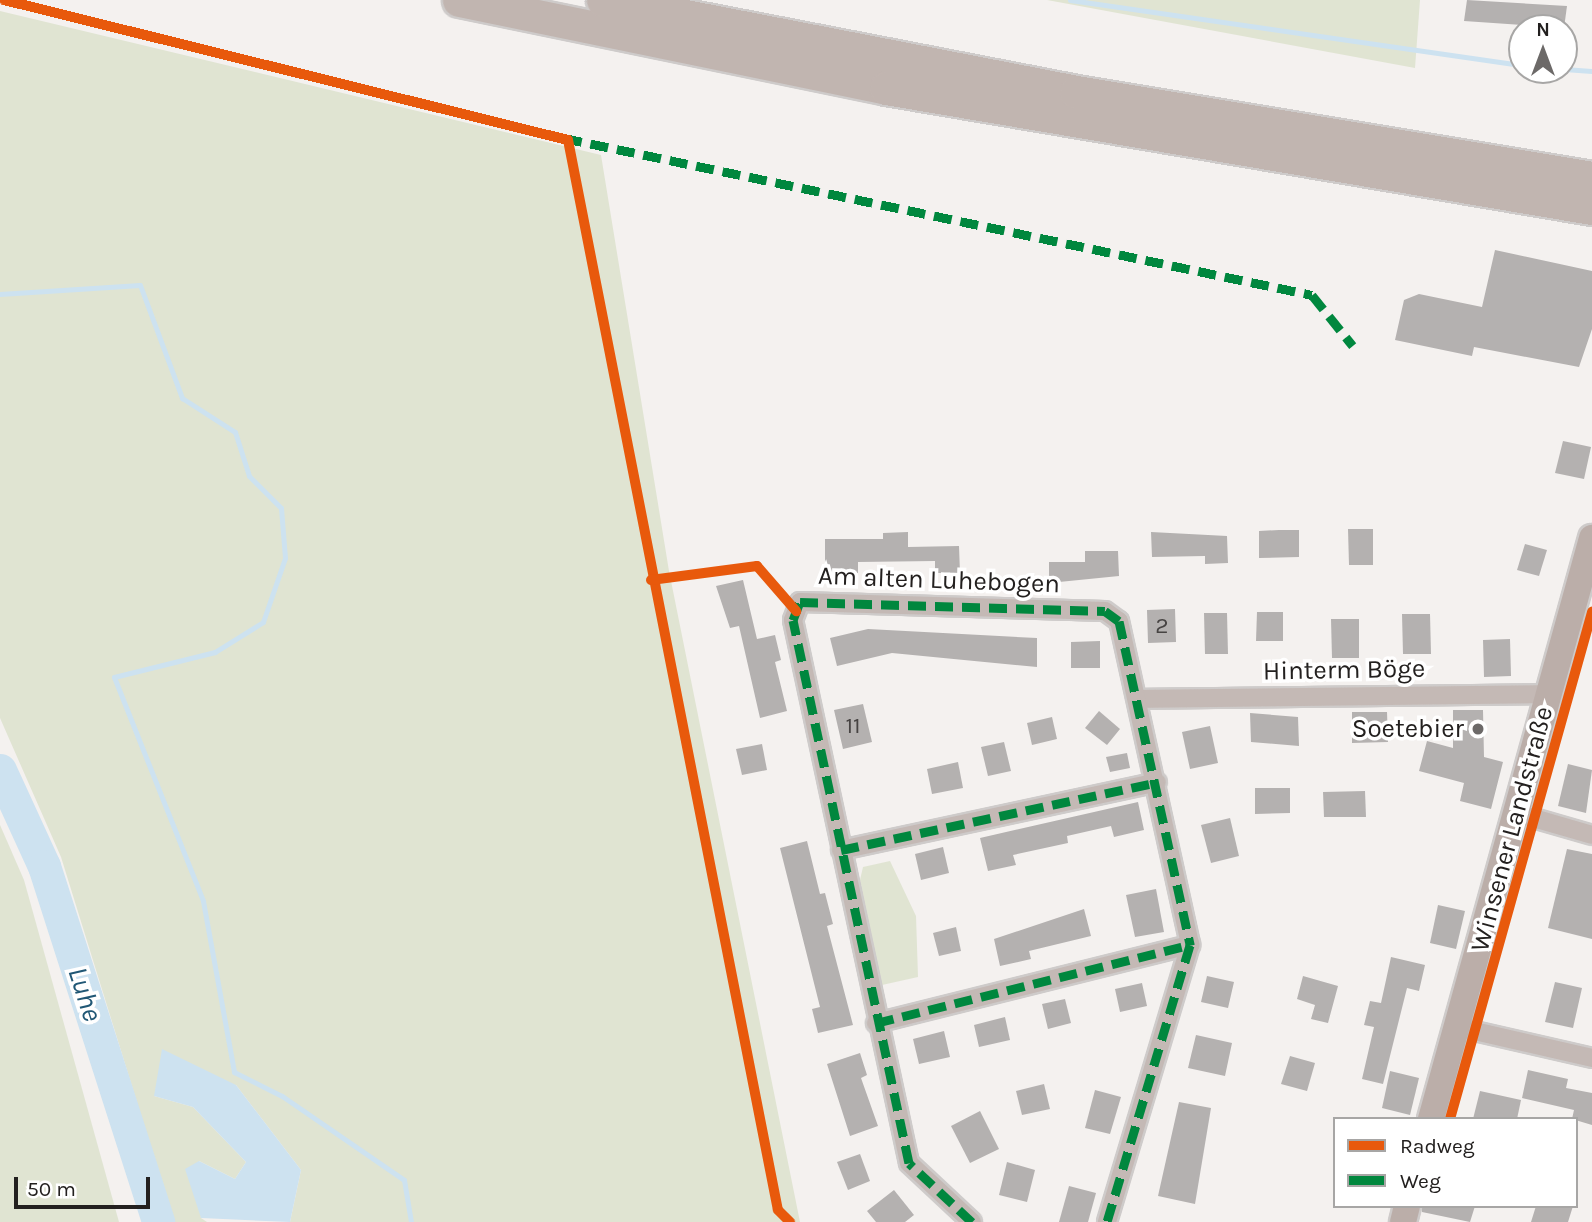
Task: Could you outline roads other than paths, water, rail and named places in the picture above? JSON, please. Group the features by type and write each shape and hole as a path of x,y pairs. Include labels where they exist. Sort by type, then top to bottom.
{"highway":[{"path":"459,0 886,88 1592,208"},
{"path":"603,0 1076,93 1592,177"}],"main road":[{"name":"Winsener Landstraße","path":"1432,1117 1592,538"}],"street":[{"name":"Am alten Luhebogen","path":"972,1222 909,1163 876,1023 793,620 800,602 1105,611 1119,621 1139,699 1191,945 1107,1222"},
{"name":"Hinterm Böge","path":"1139,699 1549,694"},
{"path":"841,850 1157,782"},
{"path":"1516,813 1592,835"},
{"path":"876,1023 1191,945"},
{"path":"1457,1027 1592,1058"}],"water":[{"path":"162,1049 236,1085 301,1170 290,1222 201,1218 185,1169 199,1161 235,1179 246,1162 193,1107 154,1096"}],"waterway":[{"path":"1070,0 1508,63"},
{"path":"1578,70 1592,71"},
{"path":"0,294 140,285 182,398 235,432 249,476 281,508 285,558 263,622 215,652 114,677 203,901 234,1072 282,1096 404,1180 411,1222"},
{"name":"Luhe","path":"0,770 44,866 158,1222"}],"place":[{"name":"Soetebier","path":"1478,729"}]}
